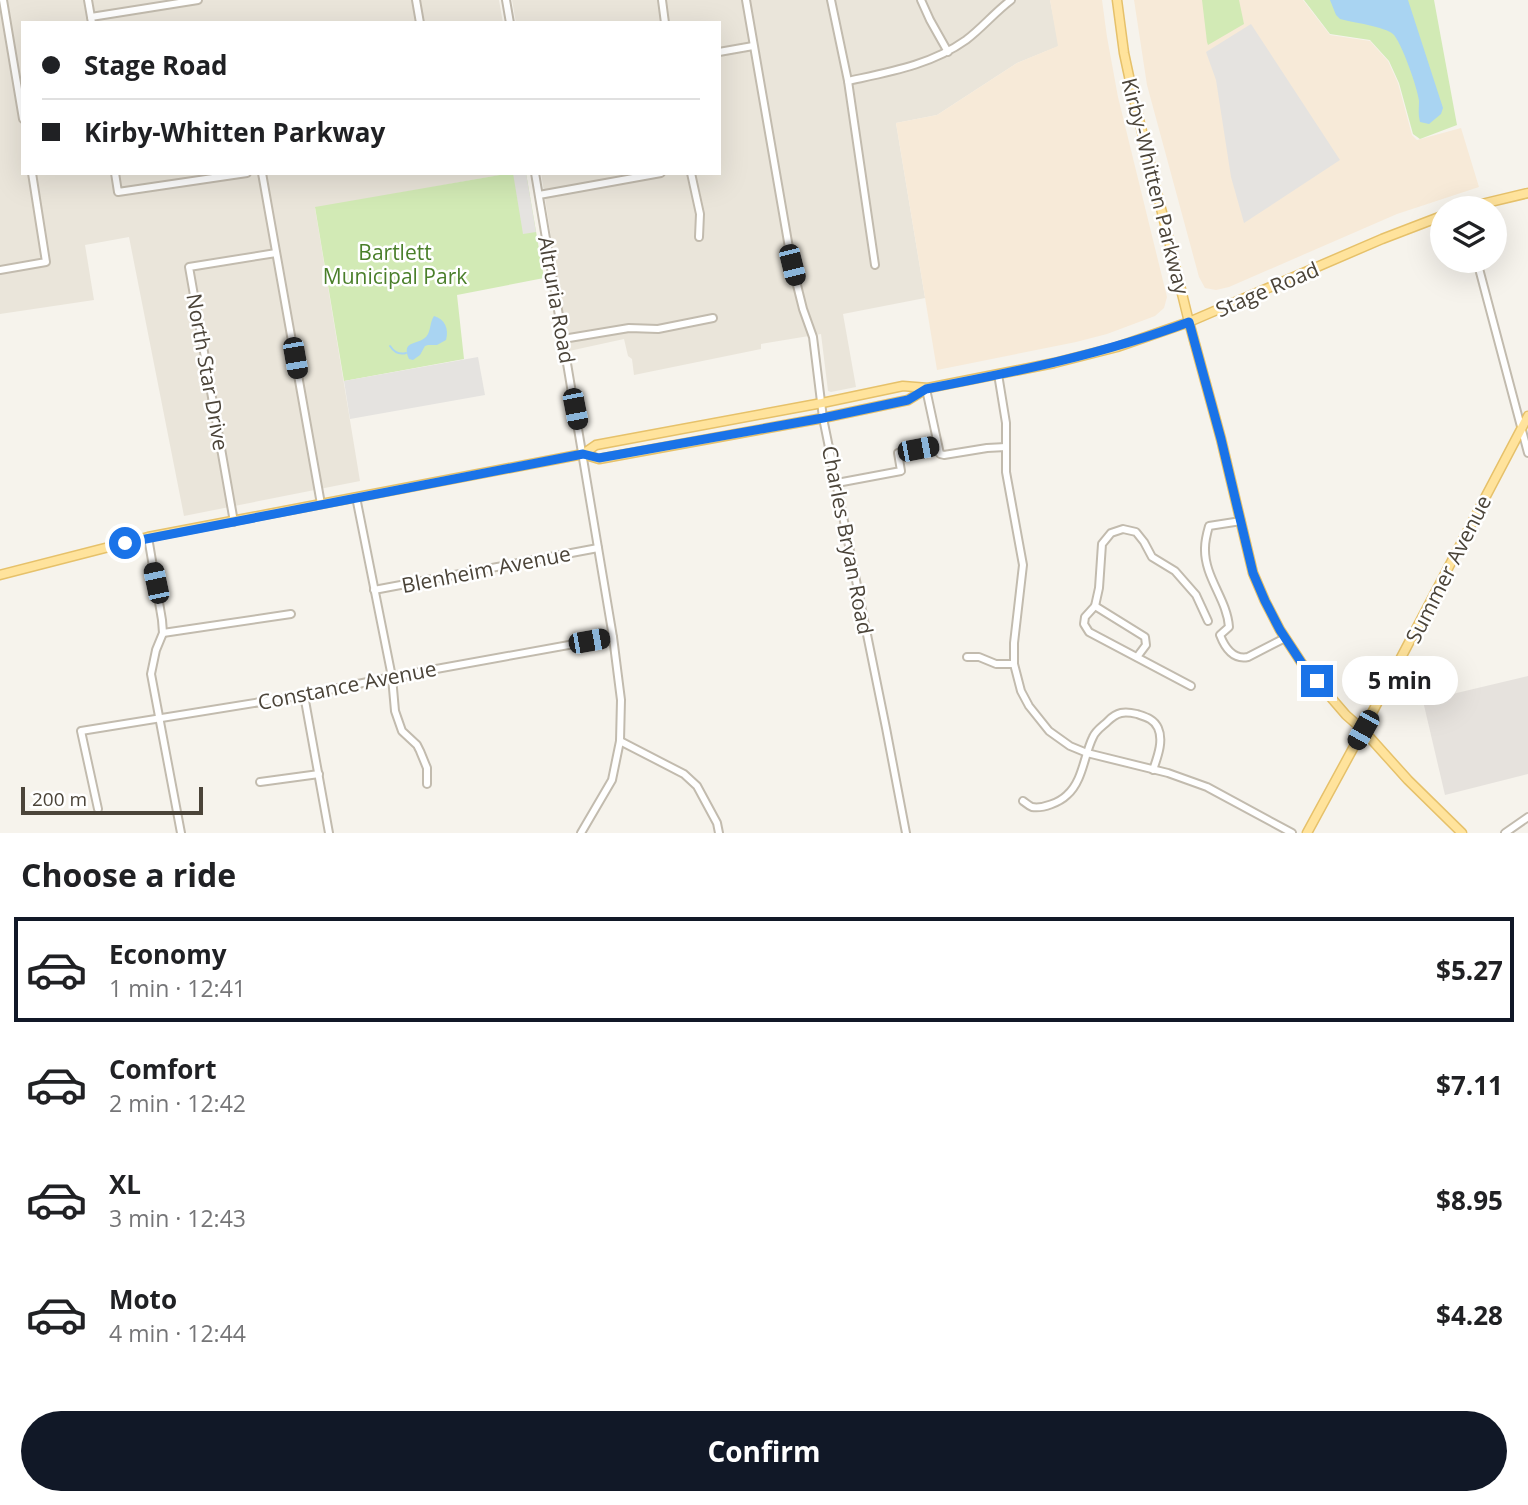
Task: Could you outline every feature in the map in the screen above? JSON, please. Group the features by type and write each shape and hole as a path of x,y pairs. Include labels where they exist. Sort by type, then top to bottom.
{"main road":[{"name":"Kirby-Whitten Parkway","path":"1117,0 1133,95 1253,573 1285,638 1311,675 1408,780 1462,833"},
{"path":"1507,198 1528,193"},
{"name":"Stage Road","path":"583,454 596,444 903,386 926,389 1107,350 1189,322 1430,221"},
{"name":"Stage Road","path":"0,575 148,537 583,454 599,458 823,418 908,400 926,389"},
{"name":"Summer Avenue","path":"1307,833 1528,416"},
{"path":"707,424 710,439"}],"street":[{"path":"3,0 21,107"},
{"path":"88,0 92,20 198,0"},
{"path":"416,0 420,21"},
{"path":"506,0 510,21"},
{"path":"662,0 665,21"},
{"name":"Charles Bryan Road","path":"746,0 792,265 813,337 823,418 906,833"},
{"path":"831,0 848,81 875,265"},
{"path":"921,0 948,52"},
{"path":"848,81 932,60 966,40 1011,0"},
{"path":"721,52 753,46"},
{"path":"0,270 46,262 32,175"},
{"path":"115,175 118,192 233,175"},
{"path":"262,175 321,504"},
{"name":"Altruria Road","path":"535,175 613,637 621,700 620,741 612,780 581,833"},
{"path":"614,175 615,181"},
{"path":"539,195 650,175"},
{"path":"691,175 700,214 699,237"},
{"name":"North Star Drive","path":"234,522 189,267 276,253"},
{"path":"1480,273 1528,453"},
{"path":"564,339 629,328 658,329 713,318"},
{"path":"998,374 1005,416 1008,482 1023,565 1014,664 1024,699 1042,723 1070,746 1207,787 1292,833"},
{"path":"926,389 940,454 1006,447"},
{"path":"837,484 901,471 898,453 938,446"},
{"path":"356,498 392,677 395,711 402,731 420,751 427,768 427,784"},
{"path":"1220,635 1229,627 1228,617 1208,567 1205,548 1209,526 1241,521"},
{"path":"1191,686 1089,632 1084,624 1095,606 1099,589 1102,544 1111,533 1123,529 1136,532 1152,557 1175,570 1196,595 1208,621"},
{"path":"148,537 163,633 151,674 181,833"},
{"name":"Blenheim Avenue","path":"374,590 598,548"},
{"path":"1095,606 1145,637 1146,645 1137,657"},
{"path":"163,633 291,614"},
{"path":"1213,629 1220,635 1225,646 1241,658 1285,638"},
{"name":"Constance Avenue","path":"98,809 81,732 304,695 613,637"},
{"path":"967,657 979,657 996,664 1014,664"},
{"path":"304,695 329,833"},
{"path":"1023,801 1033,807 1043,806 1067,796 1075,785 1096,732 1121,712 1149,718 1158,728 1160,742 1153,770"},
{"path":"620,741 684,774 697,786 717,823 719,833"},
{"path":"260,782 319,774"},
{"path":"1505,833 1528,817"}],"shaded area":[{"path":"0,0 499,0 503,21 21,21 21,175 500,175 315,208 360,481 184,516 129,237 85,245 94,300 0,314"},
{"path":"512,0 1050,0 1059,46 1017,63 937,115 896,123 925,298 843,314 856,387 831,392 828,391 821,334 761,344 761,349 634,375 632,359 628,356 624,339 569,351 541,175 721,175 721,21 516,21"},
{"path":"1050,0 1102,0 1118,97 1167,297 1164,308 1155,316 1107,334 937,370 896,123 937,115 1017,63 1058,46"},
{"path":"1134,0 1303,0 1330,35 1370,41 1388,61 1398,83 1412,135 1417,140 1461,128 1479,187 1452,196 1430,196 1430,203 1397,214 1229,287 1216,290 1205,288 1199,277 1147,85"},
{"path":"1251,24 1340,160 1244,223 1231,177 1216,80 1206,52"},
{"path":"513,175 526,175 536,232 523,234"},
{"path":"478,357 485,395 350,419 344,381"},
{"path":"1528,676 1528,774 1445,795 1423,701"}],"green space":[{"path":"1202,0 1239,0 1244,24 1208,45"},
{"path":"1304,0 1434,0 1457,125 1420,139 1413,134 1399,83 1389,61 1370,40 1330,34"},
{"name":"Bartlett Municipal Park","path":"499,175 526,175 544,278 457,295 464,359 344,381 315,207"}],"water":[{"path":"1330,0 1408,0 1443,108 1441,114 1429,124 1420,122 1416,86 1393,34 1376,27 1340,19"},
{"path":"434,316 441,319 445,325 446,340 437,345 425,346 420,355 413,360 409,359 407,348 425,338"}],"waterway":[{"path":"390,346 401,354 406,353"}],"route":[{"path":"125,543 583,454 599,458 823,418 908,400 926,389 1088,355 1135,342 1189,322 1221,439 1253,573 1280,630 1317,681"}]}
